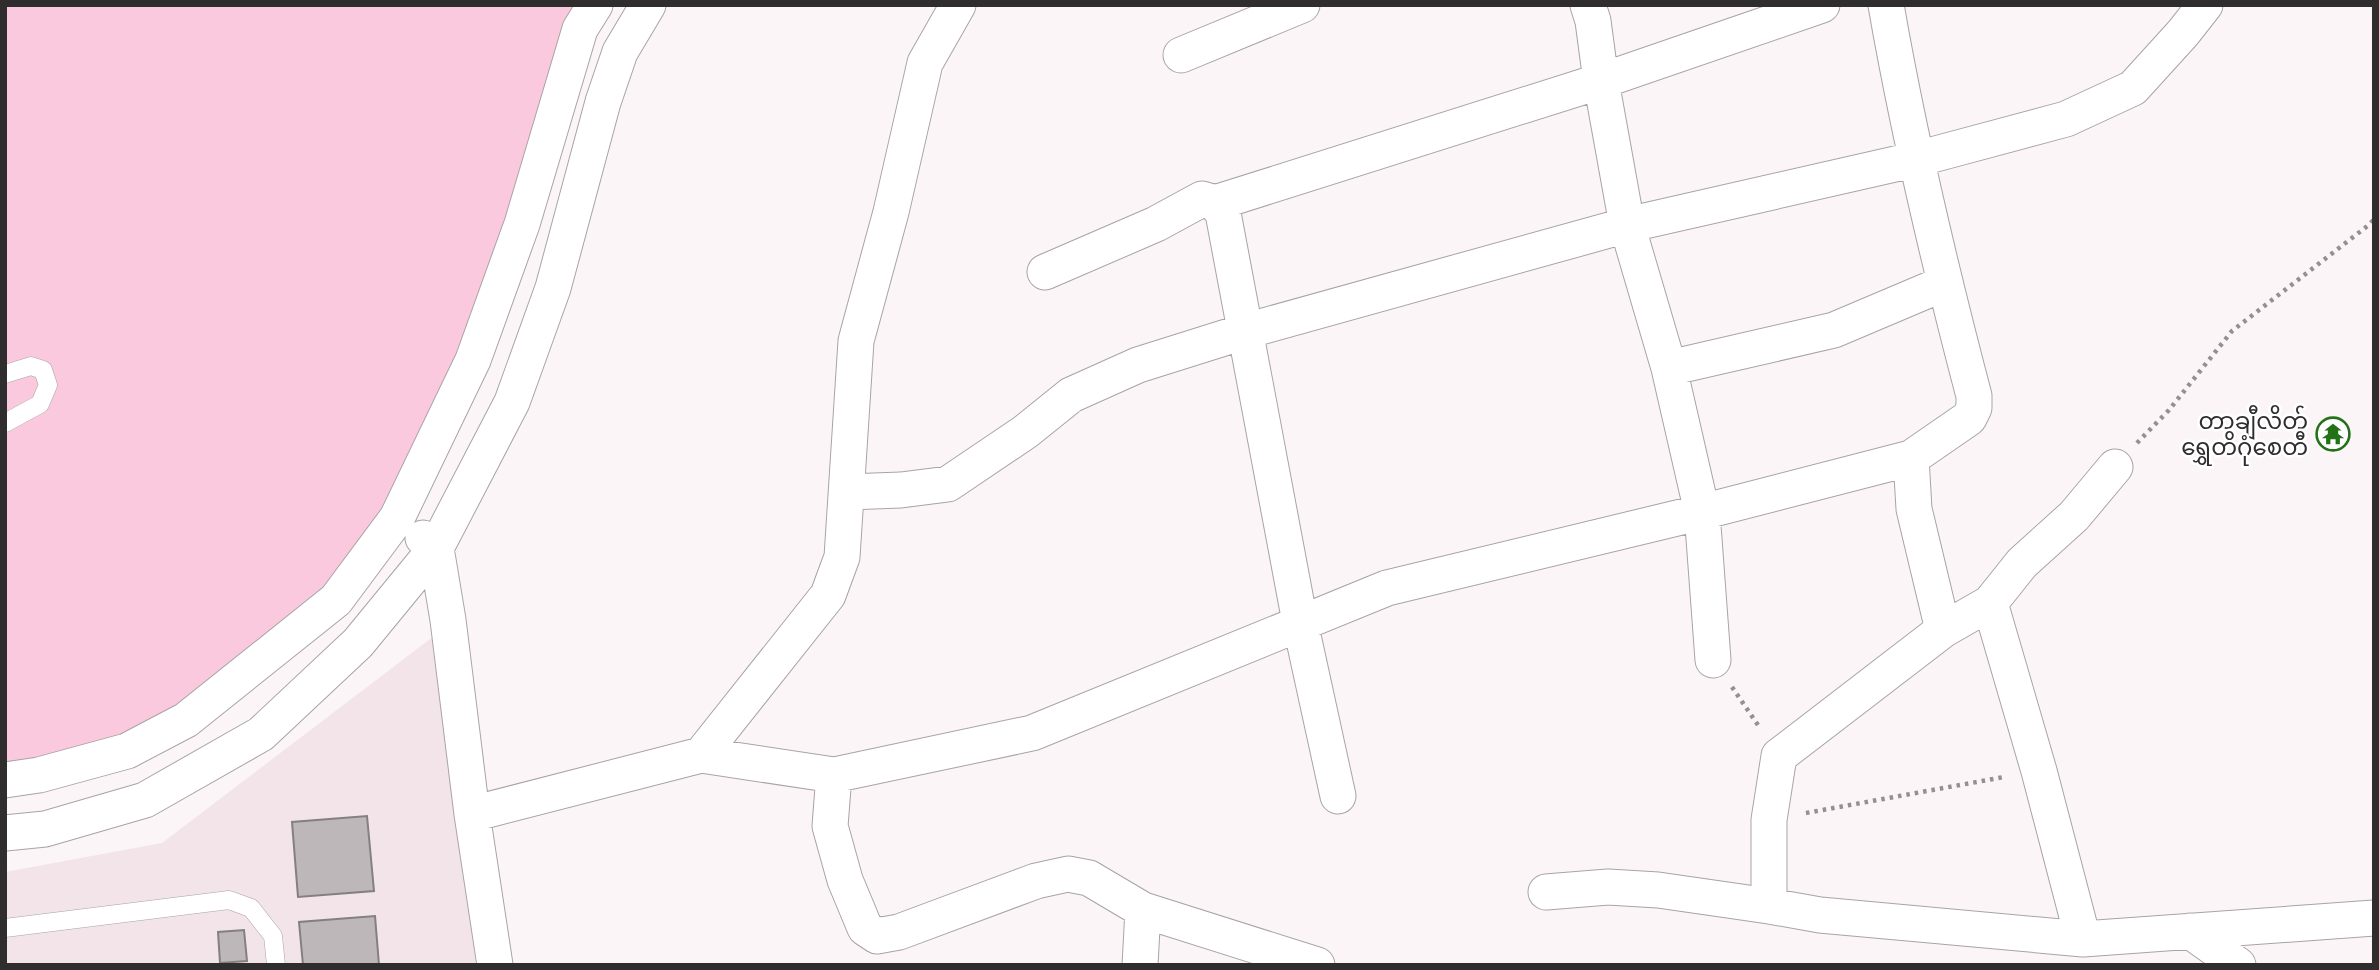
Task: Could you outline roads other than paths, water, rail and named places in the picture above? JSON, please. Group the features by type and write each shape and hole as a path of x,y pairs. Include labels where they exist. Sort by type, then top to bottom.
{"street":[{"path":"5,780 39,775 127,751 186,720 336,600 397,518 473,360 522,224 580,29 595,5"},
{"path":"5,833 45,829 145,800 261,734 358,643 436,548 512,402 552,288 607,89 620,52 648,5"},
{"path":"701,755 828,595 842,557 856,341 891,212 925,63 958,5"},
{"path":"1588,5 1628,225 1669,368 1702,512 1713,660"},
{"path":"1214,203 1601,81 1822,5"},
{"path":"472,814 701,755 834,775 1032,733 1387,588 1911,458 1969,418 1974,408 1974,396 1903,103 1886,5"},
{"path":"847,492 901,490 947,484 1025,432 1071,396 1138,365 1246,331 1628,225 1917,159 2066,119 2133,89 2205,5"},
{"path":"1181,55 1291,7"},
{"path":"1045,272 1156,224 1202,199 1214,203 1223,213 1300,622 1338,796"},
{"path":"1669,368 1834,330 1945,283"},
{"path":"1911,458 1914,509 1943,630"},
{"path":"1769,906 1769,820 1779,756 1943,630 1990,603 2021,563 2074,516 2115,467"},
{"path":"397,518 436,548 495,965"},
{"path":"1990,603 2039,771 2083,939"},
{"path":"834,775 830,826 845,880 869,933 877,936 899,932 1036,881 1069,874 1089,878 1143,910 1317,965"},
{"path":"1546,892 1608,887 1658,890 1821,915 2083,939 2374,918"},
{"path":"1140,965 1143,910"},
{"path":"2190,931 2238,965"}],"lane":[{"path":"5,374 30,366 43,370 48,385 40,404 5,423"},
{"path":"5,928 229,900 251,908 273,936 276,965"}],"place":[{"name":"တာချီလိတ် ရွှေတိဂုံစေတီ","path":"2333,434"}]}
